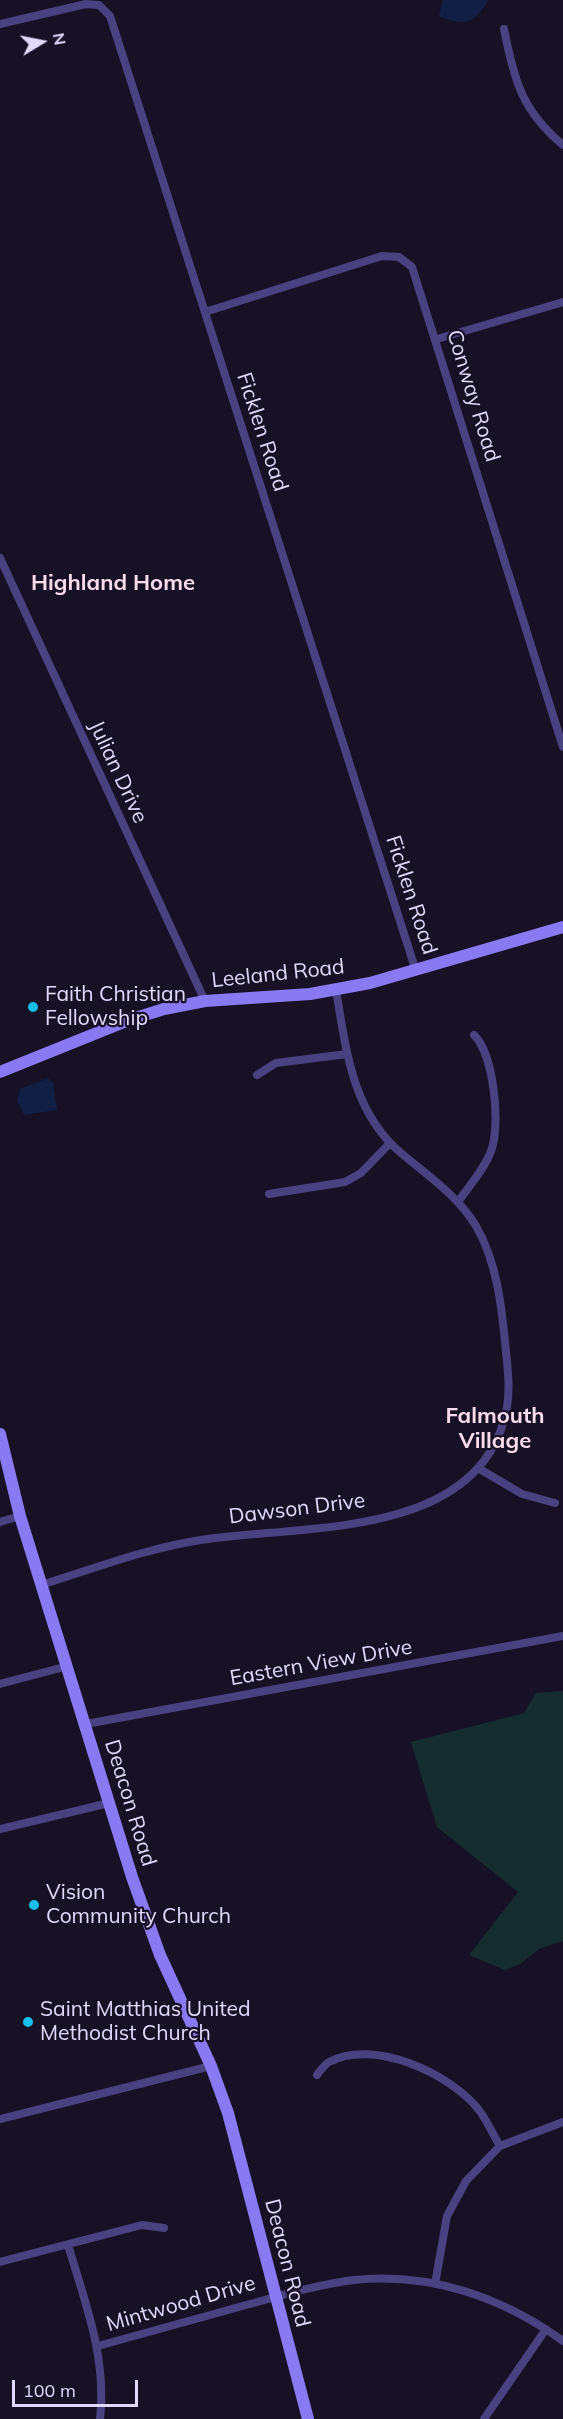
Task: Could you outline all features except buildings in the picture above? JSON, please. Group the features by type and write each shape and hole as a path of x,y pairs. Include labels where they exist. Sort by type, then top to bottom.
{"main road":[{"name":"Leeland Road","path":"0,1072 129,1020 204,1001 336,990 416,971 563,927"},
{"name":"Deacon Road","path":"0,1434 20,1516 109,1803 157,1946 210,2066 240,2156 274,2297 308,2419"}],"street":[{"name":"Ficklen Road","path":"0,24 86,4 99,5 107,11 416,971"},
{"path":"504,29 512,67 528,108 542,127 563,145"},
{"name":"Conway Road","path":"205,312 390,255 407,262 417,274 563,747"},
{"path":"437,339 563,302"},
{"name":"Julian Drive","path":"0,558 204,1001"},
{"name":"Dawson Drive","path":"41,1585 197,1540 340,1526 396,1514 449,1493 478,1468 497,1438 503,1423 508,1382 503,1314 490,1260 477,1228 458,1202 390,1143 377,1128 359,1096 347,1054 336,990"},
{"path":"458,1202 485,1164 494,1142 496,1127 486,1054 474,1035"},
{"path":"257,1075 276,1063 347,1054"},
{"path":"269,1194 345,1182 361,1173 390,1143"},
{"path":"478,1468 522,1494 555,1503"},
{"path":"0,1522 20,1516"},
{"name":"Eastern View Drive","path":"86,1724 563,1636"},
{"path":"0,1684 68,1666"},
{"path":"0,1830 109,1803"},
{"path":"316,2075 329,2062 346,2057 385,2056 405,2060 437,2075 459,2091 478,2110 501,2146"},
{"path":"0,2119 210,2066"},
{"path":"435,2284 447,2217 458,2193 476,2169 501,2146 563,2122"},
{"path":"0,2262 142,2225 164,2228"},
{"path":"68,2245 98,2346 103,2394 100,2419"},
{"name":"Mintwood Drive","path":"98,2346 274,2297 356,2280 391,2279 435,2284 510,2307 563,2341"},
{"path":"484,2419 546,2329"}],"green space":[{"path":"563,1691 563,1941 539,1949 520,1964 505,1970 469,1955 518,1892 437,1827 411,1742 524,1713 536,1693"}],"water":[{"path":"443,0 488,1 478,15 462,22 439,16"},
{"path":"48,1078 53,1083 57,1110 24,1115 17,1101 20,1089"}],"place":[{"name":"Faith Christian Fellowship","path":"33,1007"},
{"name":"Vision Community Church","path":"34,1905"},
{"name":"Saint Matthias United Methodist Church","path":"28,2022"}],"district":[{"name":"Highland Home","path":"113,583"},
{"name":"Falmouth Village","path":"495,1428"}]}
